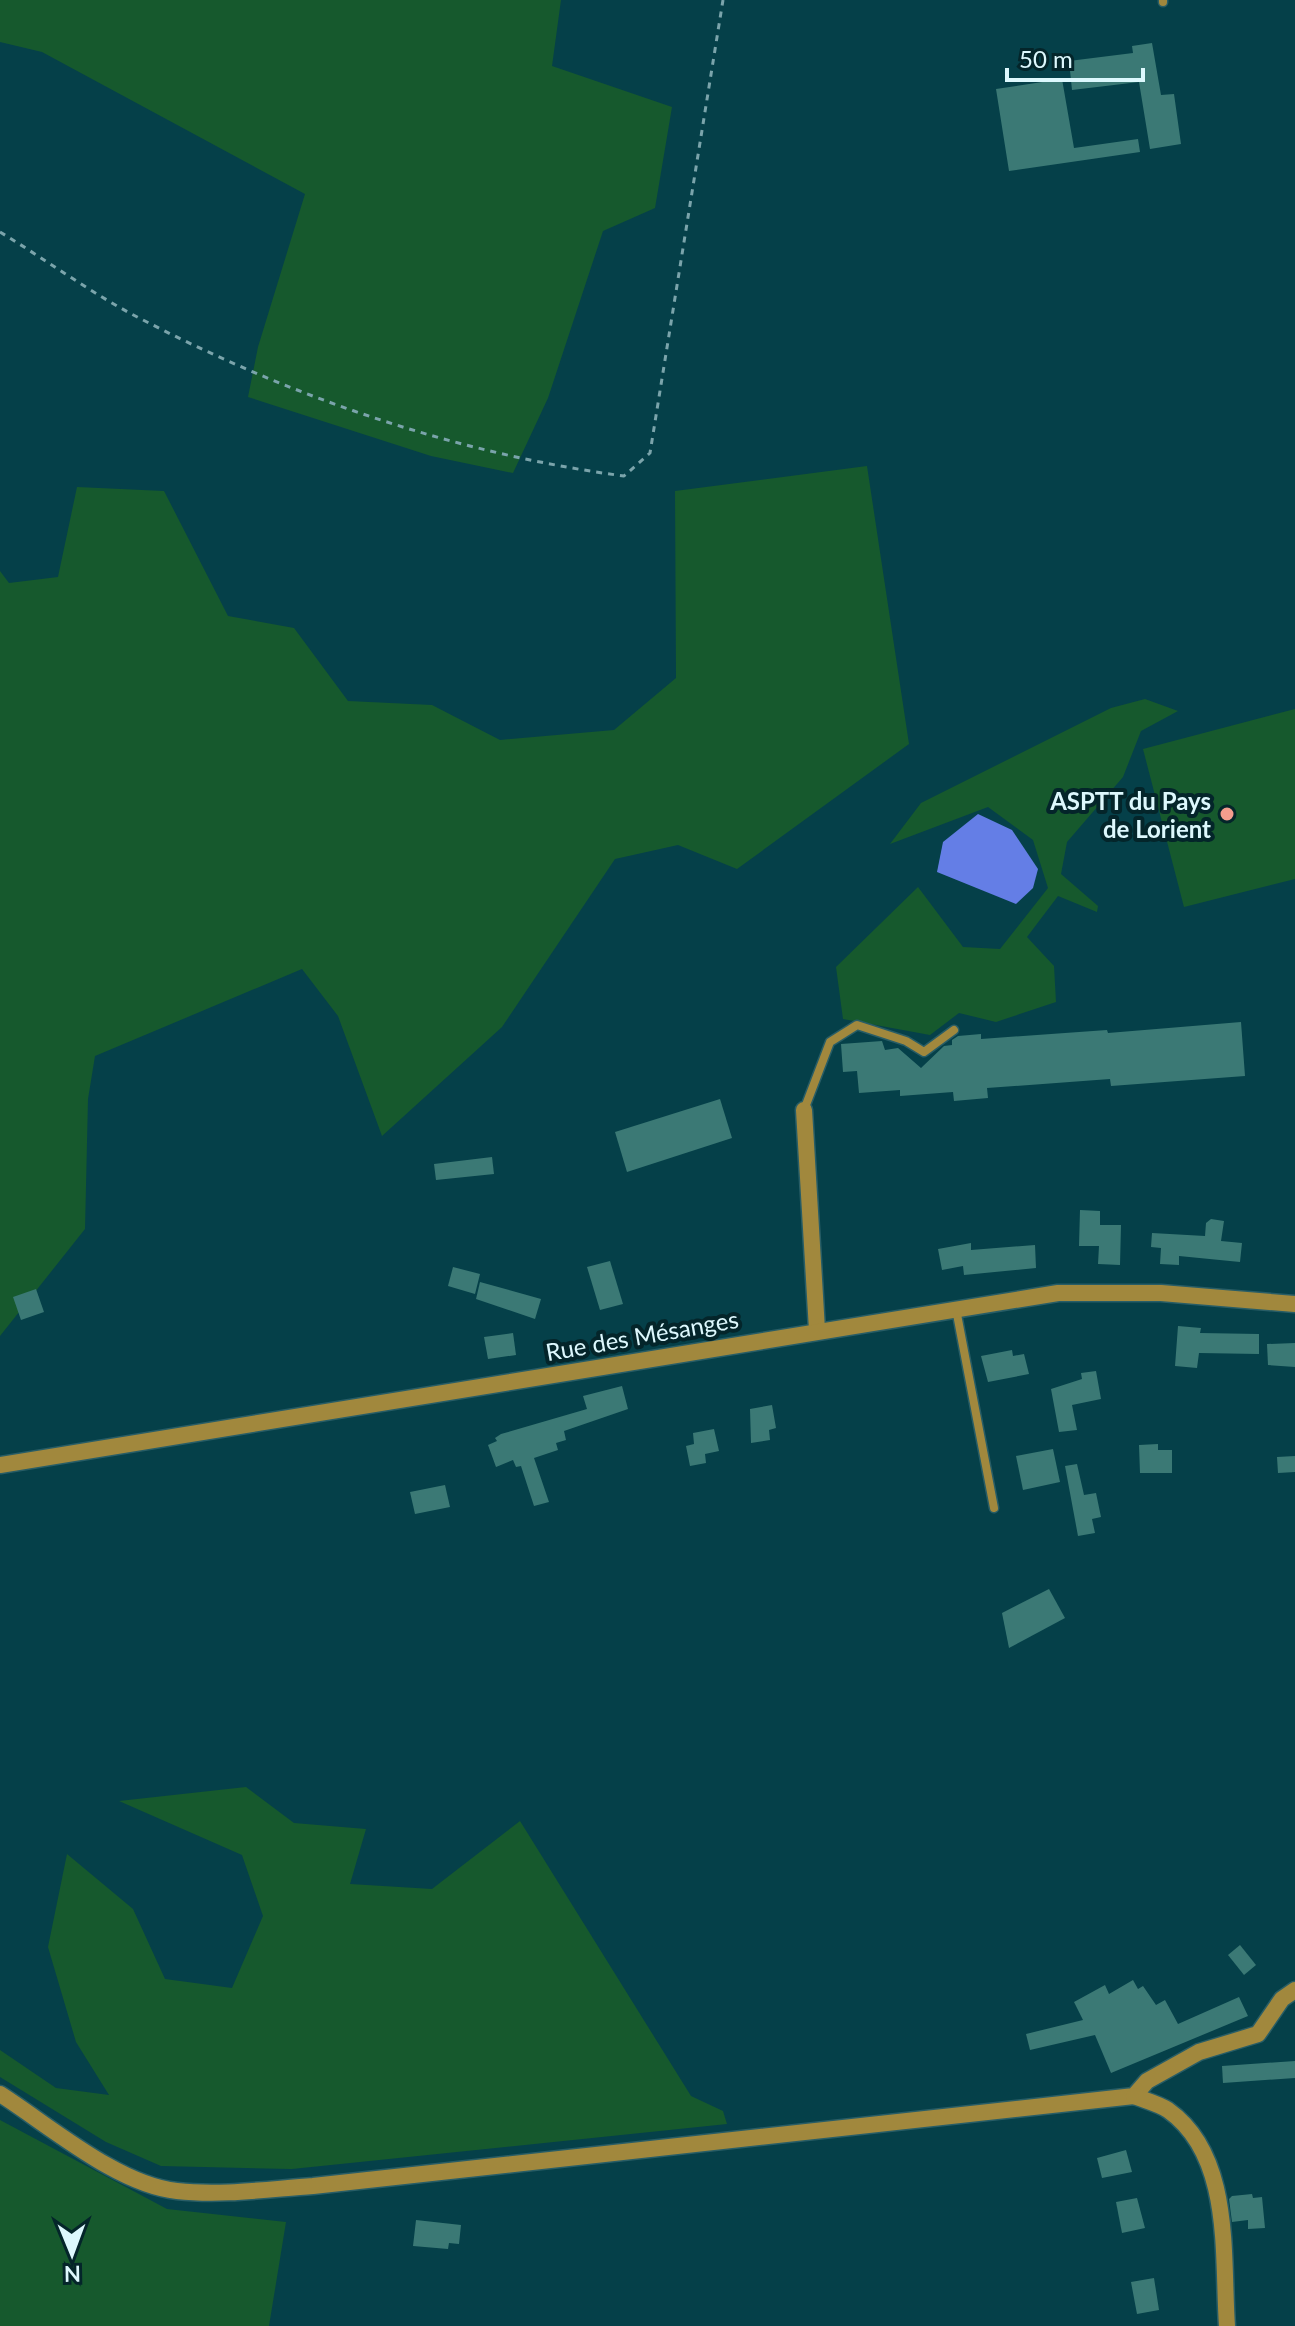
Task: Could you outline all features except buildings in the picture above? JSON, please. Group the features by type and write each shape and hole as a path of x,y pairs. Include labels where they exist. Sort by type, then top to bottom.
{"street":[{"path":"804,1110 817,1330"},
{"name":"Rue des Mésanges","path":"0,1465 817,1330 1073,1293 1161,1293 1295,1304"},
{"path":"1134,2096 1147,2081 1199,2052 1258,2034 1282,1999 1295,1990"},
{"path":"0,2094 132,2179 175,2191 205,2192 313,2186 1134,2096 1167,2109 1202,2150 1216,2183 1227,2326"}],"lane":[{"path":"804,1110 830,1042 857,1025 906,1041 924,1052 954,1030"},
{"path":"956,1309 994,1508"}],"path":[{"path":"0,232 144,321 271,378 424,436 566,469 624,476 650,453 723,0"}],"green space":[{"path":"0,0 561,0 552,66 672,107 655,208 603,231 548,398 513,473 431,456 248,397 258,347 305,194 42,52 0,42"},
{"path":"867,466 909,744 737,869 678,845 615,859 502,1027 382,1136 338,1016 302,969 95,1056 88,1099 85,1229 0,1336 0,571 9,583 58,577 77,487 164,491 228,616 294,628 348,701 432,705 500,740 614,730 676,678 675,491"},
{"path":"1145,699 1178,711 1141,731 1123,777 1067,842 1061,874 1098,906 1097,912 1058,896 1027,937 1054,966 1056,1002 996,1022 959,1013 930,1035 843,1019 836,967 918,887 963,947 1000,949 1048,888 1033,840 988,807 890,844 921,803 1111,708"},
{"name":"ASPTT du Pays de Lorient","path":"1295,709 1295,879 1184,907 1143,749"},
{"path":"246,1787 294,1823 366,1829 350,1884 432,1889 520,1821 691,2096 723,2111 727,2124 292,2169 161,2166 106,2142 0,2077 0,2050 56,2088 109,2095 76,2042 48,1947 67,1854 133,1909 165,1979 232,1988 263,1916 242,1855 119,1801"},
{"path":"0,2120 167,2209 286,2222 269,2326 0,2326"}],"water":[{"path":"978,814 1012,830 1038,869 1033,888 1016,904 937,872 943,842"}],"place":[{"name":"ASPTT du Pays de Lorient","path":"1227,814"}]}
